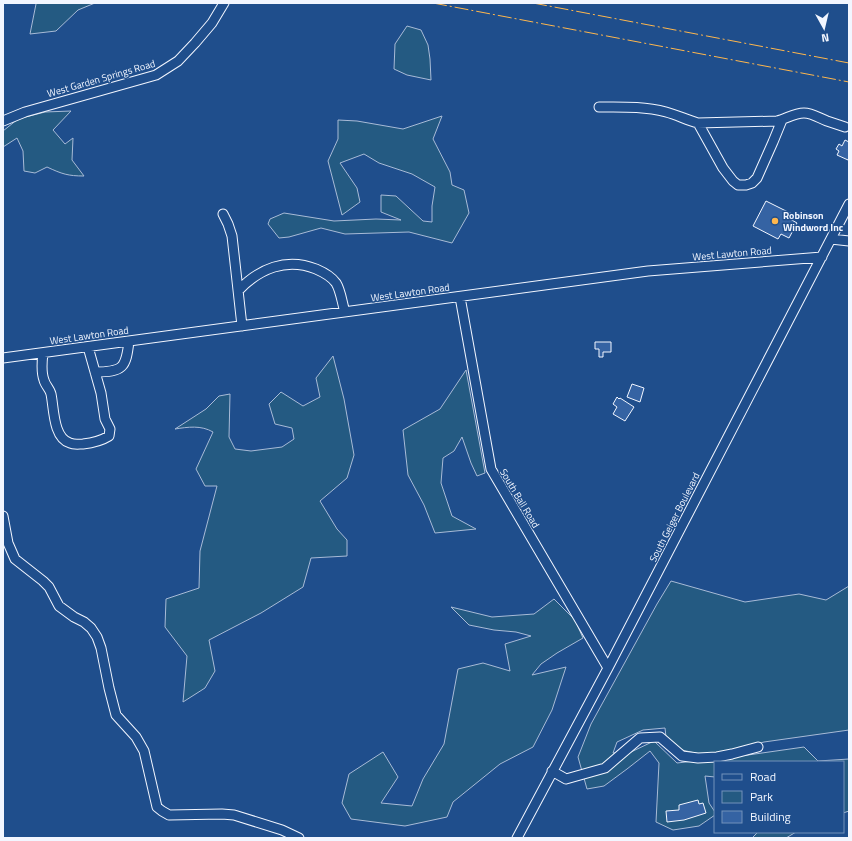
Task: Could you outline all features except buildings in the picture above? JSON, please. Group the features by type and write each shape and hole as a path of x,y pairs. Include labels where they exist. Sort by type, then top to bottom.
{"street":[{"name":"West Garden Springs Road","path":"3,121 25,112 156,75 178,61 212,23 224,3"},
{"path":"599,107 650,109 666,112 698,123 782,120 804,113 812,114 848,128"},
{"path":"698,123 723,168 733,181 738,184 746,185 752,183 757,178 782,120"},
{"name":"South Geiger Boulevard","path":"517,838 608,668 849,204"},
{"path":"223,214 232,236 242,326"},
{"path":"831,239 849,241"},
{"name":"West Lawton Road","path":"3,358 648,271 822,257"},
{"path":"238,290 252,278 275,266 285,264 308,266 324,273 336,283 345,312"},
{"name":"South Ball Road","path":"460,297 490,469 608,668"},
{"path":"95,372 110,372 123,365 127,357 128,341"},
{"path":"43,353 42,376 51,393 55,420 61,435 69,443 92,443 109,436 110,429 105,419 101,393 88,346"},
{"path":"3,516 8,543 15,559 49,587 59,606 84,622 91,628 97,637 101,648 116,715 133,733 144,751 157,807 169,815 234,815 282,830 299,838"},
{"path":"552,771 566,779 605,768 640,738 660,737 682,756 698,758 718,757 758,747"}],"green space":[{"path":"37,3 95,3 78,10 56,31 30,34"},
{"path":"407,26 421,30 428,45 431,80 407,75 394,69 395,44"},
{"path":"71,111 53,130 65,144 73,138 72,160 84,176 65,174 47,167 35,173 24,171 23,151 17,138 3,147 3,131 18,119 45,112"},
{"path":"442,116 433,139 450,172 452,185 464,190 469,213 452,243 409,232 345,234 321,228 289,237 279,238 268,224 270,219 284,213 334,221 376,219 401,220 381,212 381,195 396,196 423,221 432,222 432,206 435,187 412,174 379,163 364,154 340,163 357,188 360,202 342,215 328,161 338,139 338,120 357,121 403,129"},
{"path":"333,356 344,399 354,455 347,478 320,501 337,529 347,540 347,556 311,558 303,587 261,613 209,640 215,671 205,688 183,702 187,656 165,627 166,599 199,588 200,551 217,486 205,486 196,469 213,432 199,427 175,429 206,409 219,396 230,394 229,437 235,449 251,451 282,447 294,439 292,428 275,424 269,404 281,392 303,406 320,397 316,378"},
{"path":"466,370 485,473 477,476 462,437 454,451 443,458 441,483 452,516 476,529 435,533 424,505 408,475 403,430 440,409"},
{"path":"671,581 745,602 799,594 826,600 849,586 849,730 764,742 722,753 704,755 682,750 666,737 665,728 643,730 617,742 613,753 631,752 654,741 677,763 804,747 818,761 714,761 714,777 705,776 709,803 714,810 714,816 699,826 673,830 656,822 659,763 650,751 604,786 587,789 578,757 591,724"},
{"path":"554,599 575,620 583,638 541,664 532,675 566,667 552,710 533,747 500,764 453,802 447,817 405,826 351,819 342,803 349,774 383,752 398,777 381,803 412,806 423,779 444,744 458,669 483,663 510,671 505,644 531,636 516,632 494,630 469,625 451,607 492,617 534,614"},
{"path":"849,759 849,811 844,813 844,761 818,761"},
{"path":"757,833 794,833 786,838 752,838"}],"power":[{"path":"433,3 849,82"},
{"path":"533,3 849,63"}],"place":[{"name":"Robinson Windword Inc","path":"775,221"}]}
